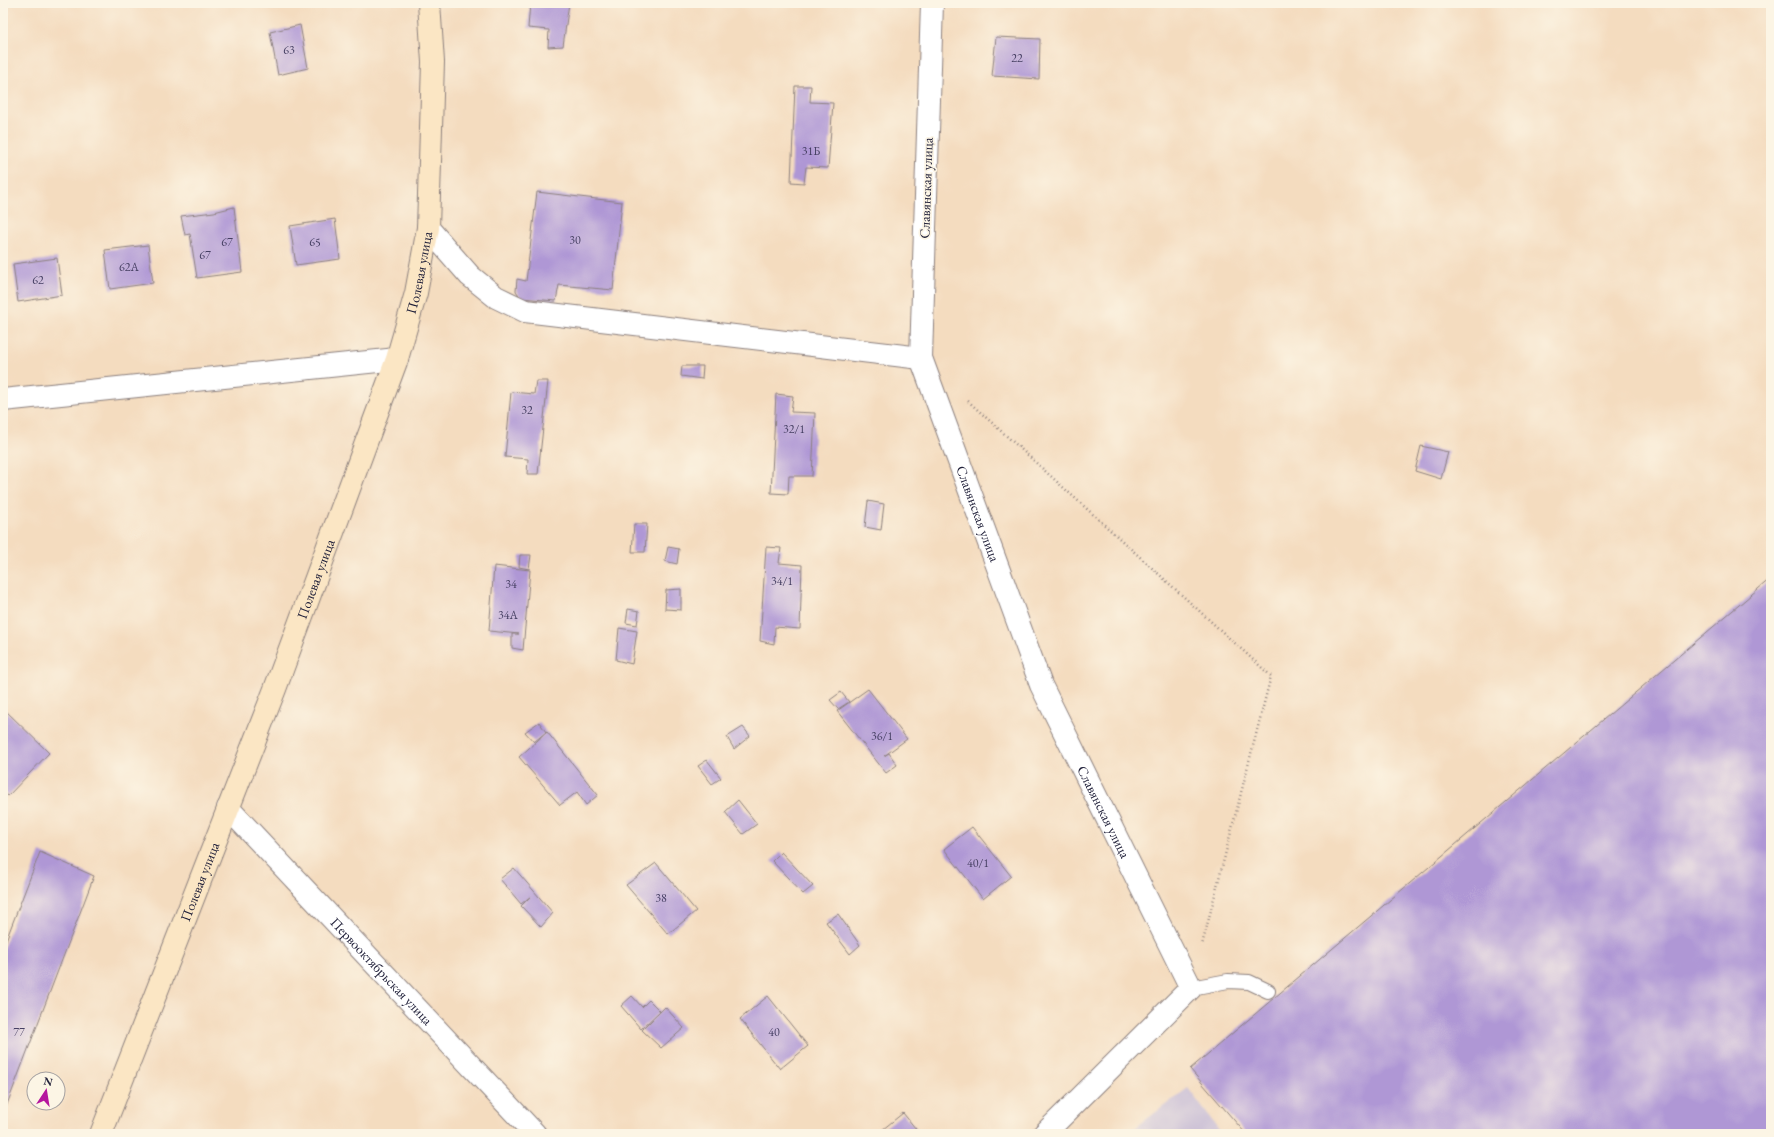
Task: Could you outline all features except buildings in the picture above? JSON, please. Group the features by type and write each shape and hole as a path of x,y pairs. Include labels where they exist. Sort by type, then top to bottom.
{"street":[{"name":"Полевая улица","path":"101,1134 275,689 397,360 416,293 428,228 433,62 429,3"},
{"name":"Славянская улица","path":"932,3 920,358 1041,685 1191,988"},
{"path":"428,228 470,276 496,298 525,311 920,358"},
{"path":"3,400 397,360"},
{"name":"Первооктябрьская улица","path":"228,808 534,1134"},
{"path":"1044,1134 1191,988"}],"lane":[{"path":"1191,988 1228,981 1249,982 1268,991"}],"path":[{"path":"967,400 1271,676 1191,988"}],"shaded area":[{"path":"1188,1088 1222,1134 1127,1134"}]}
